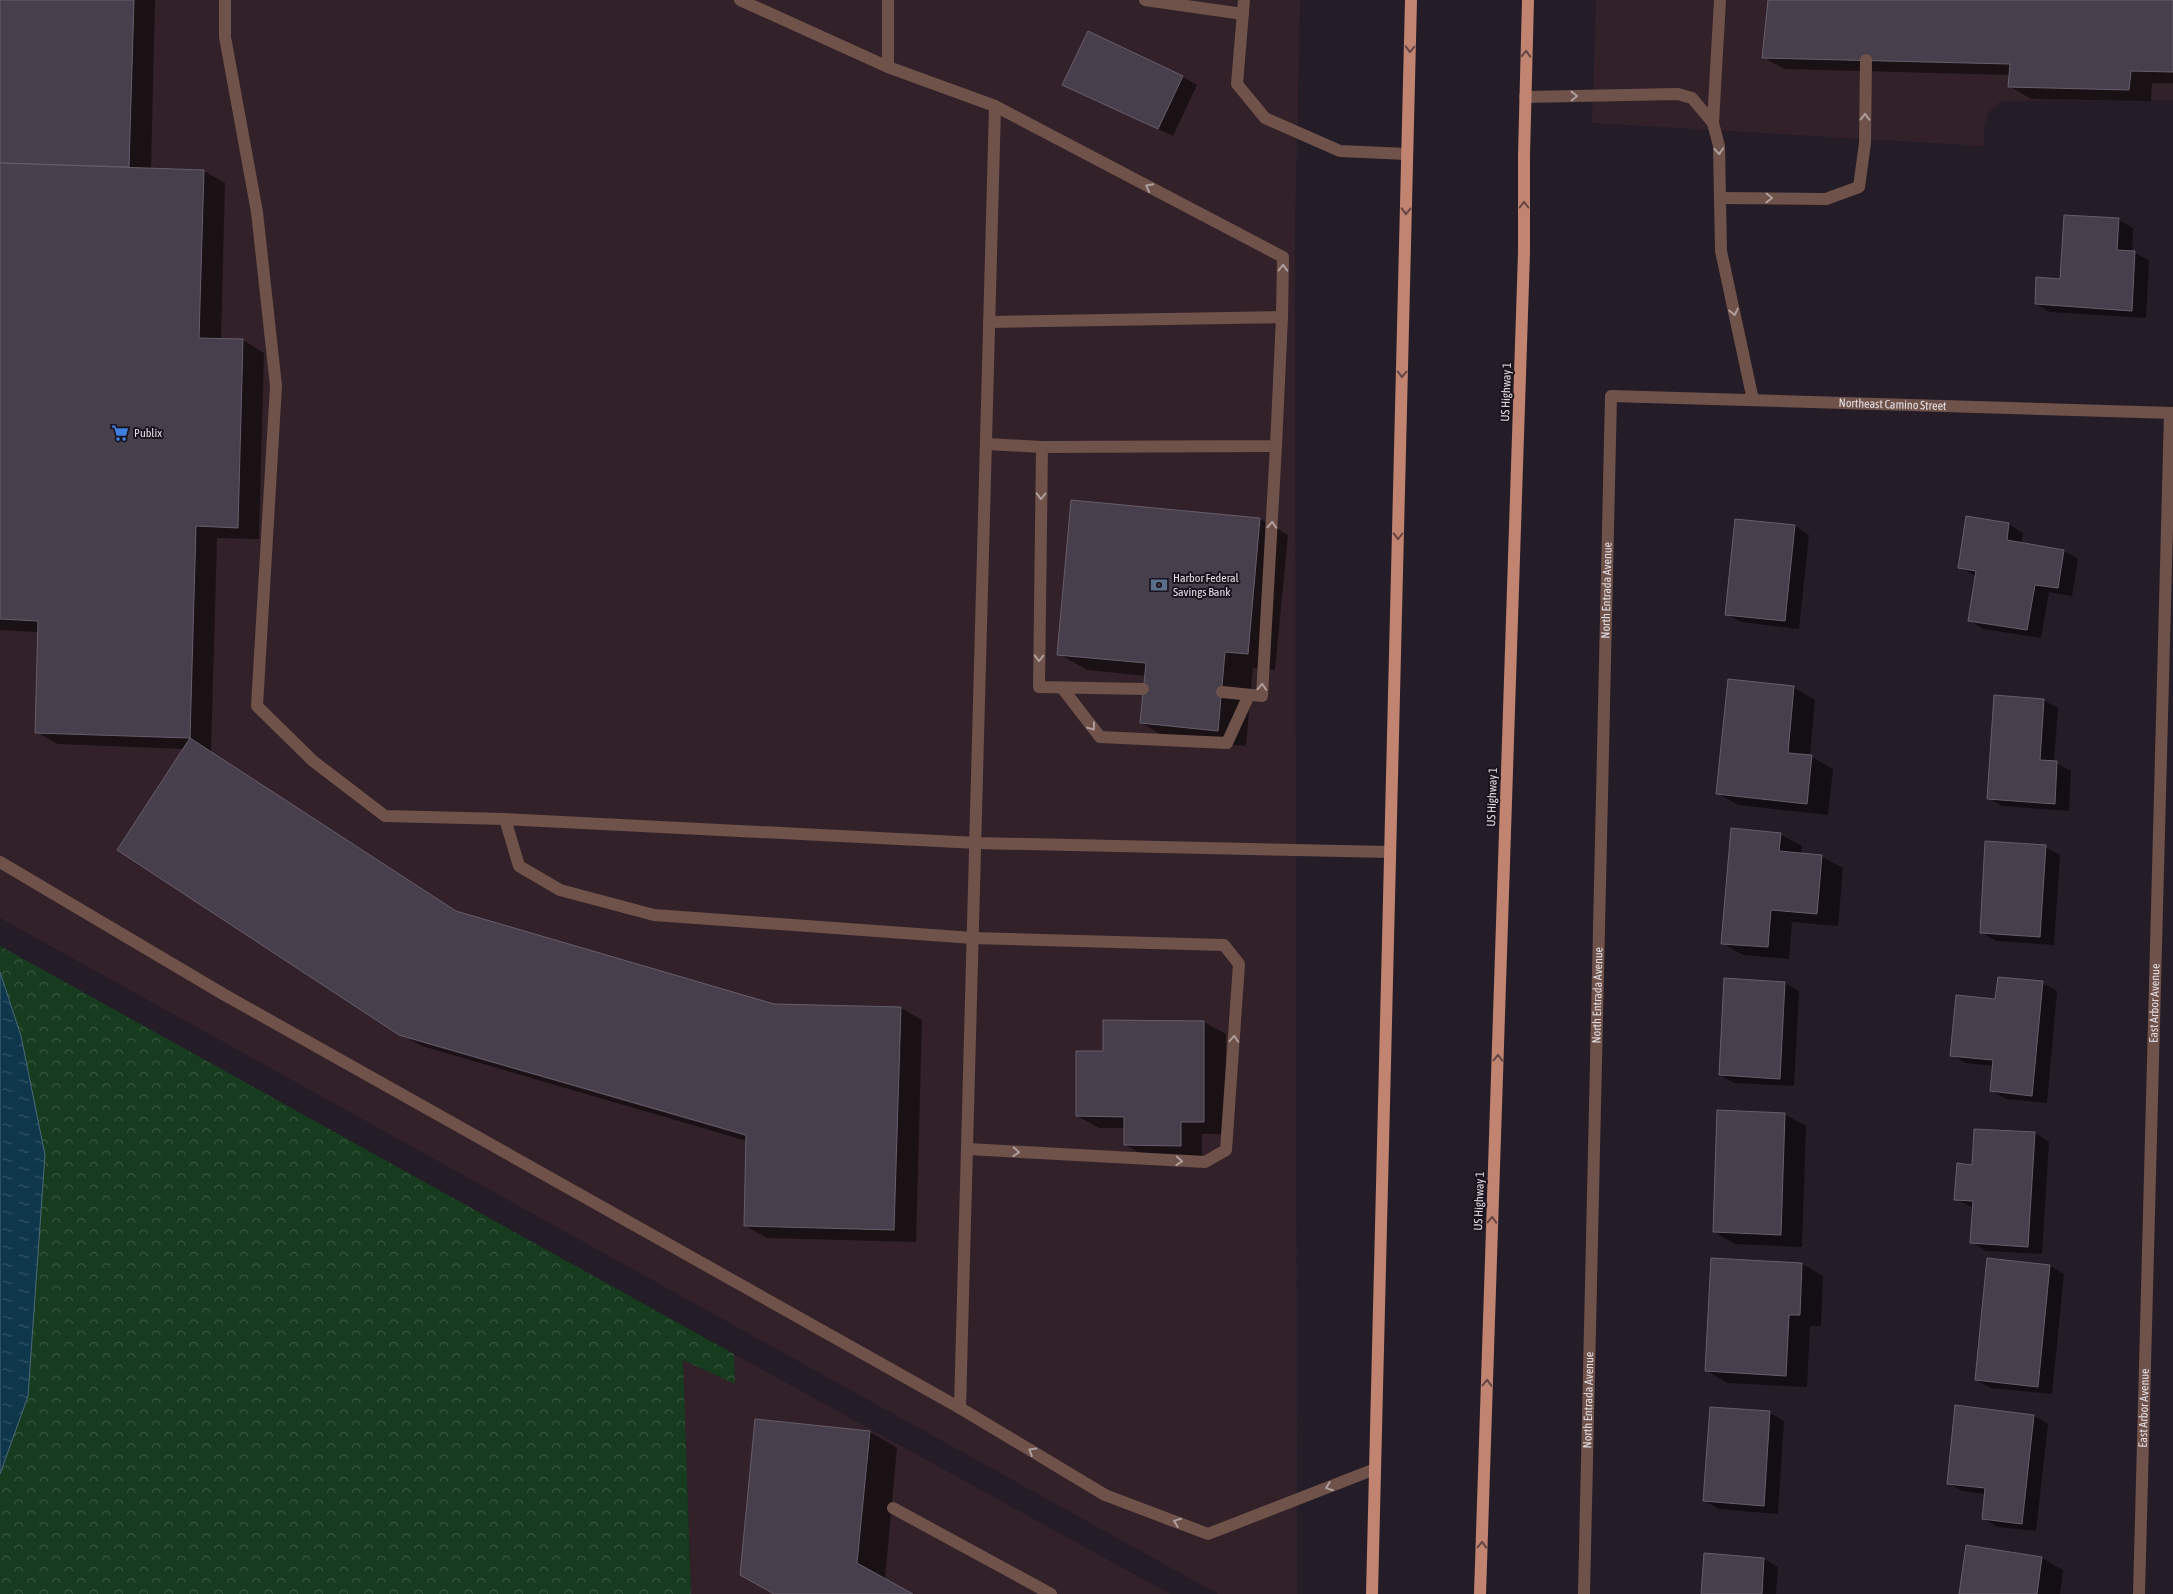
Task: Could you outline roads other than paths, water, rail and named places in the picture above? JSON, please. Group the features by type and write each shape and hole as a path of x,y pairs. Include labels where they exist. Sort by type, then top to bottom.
{"main road":[{"path":"1372,1594 1411,0"},
{"name":"US Highway 1","path":"1480,1594 1524,254 1528,0"}],"street":[{"path":"225,0 225,37 257,212 276,386 257,706 313,761 385,816 505,819 976,843 1390,852"},
{"path":"740,0 888,67 995,106 1283,258 1276,446 1262,696 1222,692"},
{"path":"888,0 888,67"},
{"path":"1145,0 1243,14"},
{"path":"1244,0 1237,84 1265,118 1340,151 1407,154"},
{"path":"1720,0 1713,123 1719,146 1721,251 1753,400"},
{"path":"1720,198 1826,199 1859,187 1865,143 1866,60"},
{"path":"1525,97 1678,94 1692,98 1713,123"},
{"path":"960,1408 995,106"},
{"path":"989,322 1282,317"},
{"name":"Northeast Camino Street","path":"1611,396 2172,413"},
{"name":"North Entrada Avenue","path":"1584,1594 1611,396"},
{"name":"East Arbor Avenue","path":"2139,1594 2172,413"},
{"path":"986,444 1042,447 1276,446"},
{"path":"1042,447 1039,687 1143,689"},
{"path":"1063,688 1100,737 1227,743 1249,695"},
{"path":"505,819 519,866 560,890 654,915 974,938 1224,945 1239,964 1226,1150 1205,1162 968,1149"},
{"path":"0,862 224,994 960,1408 1105,1495 1208,1534 1374,1470"},
{"path":"893,1508 1051,1594"}],"water":[{"path":"0,972 21,1036 45,1155 28,1396 0,1474"}],"place":[{"name":"Publix","path":"120,433"},
{"name":"Harbor Federal Savings Bank","path":"1159,585"}]}
